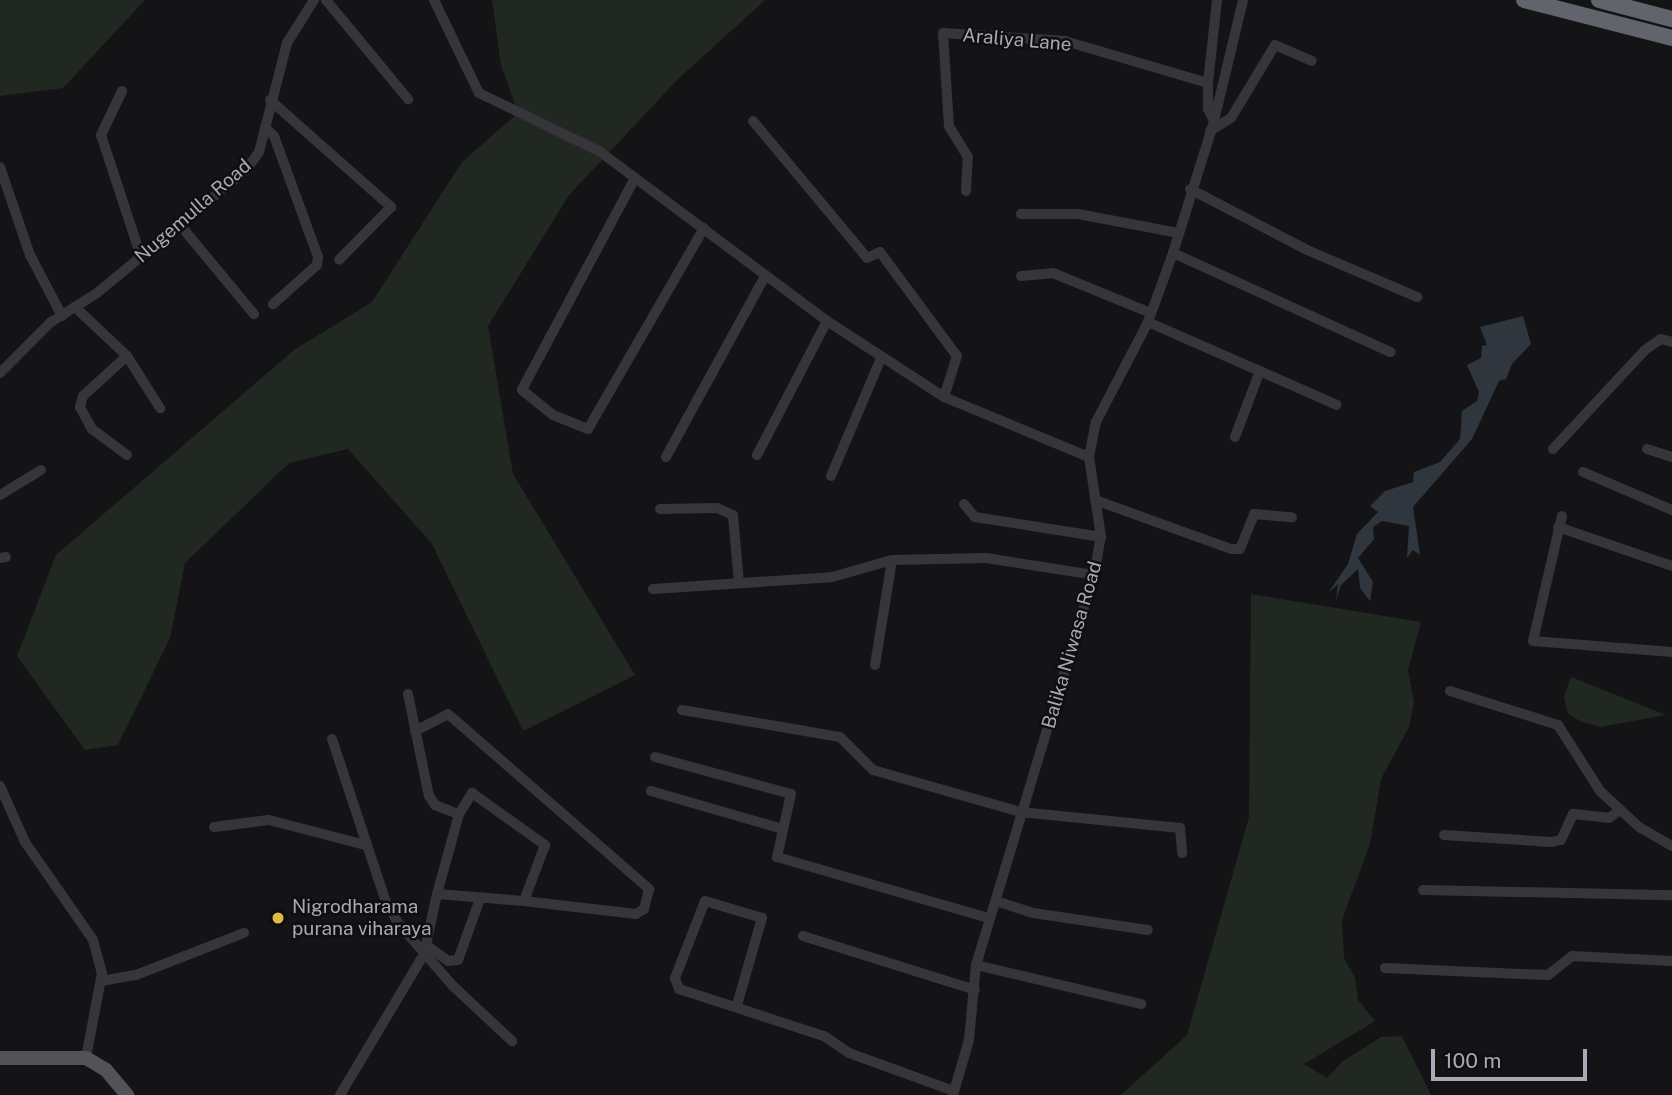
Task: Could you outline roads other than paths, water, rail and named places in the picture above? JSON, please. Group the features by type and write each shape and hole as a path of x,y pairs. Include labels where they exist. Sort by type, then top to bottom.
{"highway":[{"path":"1524,0 1672,38"},
{"path":"1599,0 1672,19"}],"main road":[{"path":"0,1058 86,1058 106,1070 127,1095"}],"street":[{"name":"Nugemulla Road","path":"0,373 62,316 141,257 246,170 259,152 270,100 287,43 314,0"},
{"path":"326,0 408,99"},
{"path":"434,0 479,93 599,151 827,321 944,397 1089,457"},
{"path":"1217,0 1208,83 1208,108 1212,126 1231,118 1275,45 1312,61"},
{"name":"Balika Niwasa Road","path":"953,1093 975,990 976,965 1020,812 1094,575 1101,537 1089,457 1096,422 1149,318 1173,253 1190,189 1212,126 1243,0"},
{"name":"Araliya Lane","path":"966,191 968,157 950,126 943,33 1065,41 1208,83"},
{"path":"122,91 101,135 141,257"},
{"path":"270,100 391,207 339,260"},
{"path":"753,121 866,258 880,252 957,356 944,397"},
{"path":"265,127 274,136 318,257 317,265 273,304"},
{"path":"0,167 30,255 62,316"},
{"path":"635,178 523,390 553,415 588,429 704,229"},
{"path":"1190,189 1307,250 1417,297"},
{"path":"1021,214 1079,214 1179,233"},
{"path":"180,225 254,314"},
{"path":"1173,253 1390,352"},
{"path":"1021,276 1053,273 1337,405"},
{"path":"666,457 765,276"},
{"path":"75,307 127,356 160,408"},
{"path":"757,455 827,321"},
{"path":"1553,449 1645,350 1661,339 1672,342"},
{"path":"127,356 83,397 80,407 92,429 127,455"},
{"path":"831,476 881,358"},
{"path":"1235,437 1260,371"},
{"path":"1647,449 1672,457"},
{"path":"0,495 41,470"},
{"path":"1583,472 1672,510"},
{"path":"1095,500 1231,549 1240,549 1254,514 1292,517"},
{"path":"964,504 975,517 1101,537"},
{"path":"660,509 717,508 733,515 739,583"},
{"path":"1672,566 1560,521 1533,641 1672,652"},
{"path":"653,589 832,578 892,560 986,558 1094,575"},
{"path":"875,665 892,560"},
{"path":"1450,691 1558,725 1600,791 1620,810 1672,846"},
{"path":"408,694 429,796 435,805 459,814"},
{"path":"682,710 840,737 873,770 1020,812 1180,828 1182,853"},
{"path":"415,731 448,714 649,889 644,909 636,914 437,894"},
{"path":"332,739 386,902 425,950 512,1041"},
{"path":"655,757 790,794 777,858 989,918"},
{"path":"0,786 24,842 93,940 101,981 86,1058"},
{"path":"651,791 783,829"},
{"path":"340,1095 425,950 459,814 472,793 545,845 524,901"},
{"path":"1444,835 1552,842 1561,840 1573,814 1609,818 1620,810"},
{"path":"214,827 269,820 366,845"},
{"path":"1423,890 1672,895"},
{"path":"425,950 448,961 458,960 480,899"},
{"path":"737,1005 762,918 705,901 675,985 737,1005 953,1093"},
{"path":"996,901 1033,913 1148,930"},
{"path":"101,981 136,975 244,933"},
{"path":"803,936 975,990"},
{"path":"1385,968 1548,975 1572,956 1672,961"},
{"path":"976,965 1141,1004"}],"place":[{"name":"Nigrodharama purana viharaya","path":"278,918"}]}
